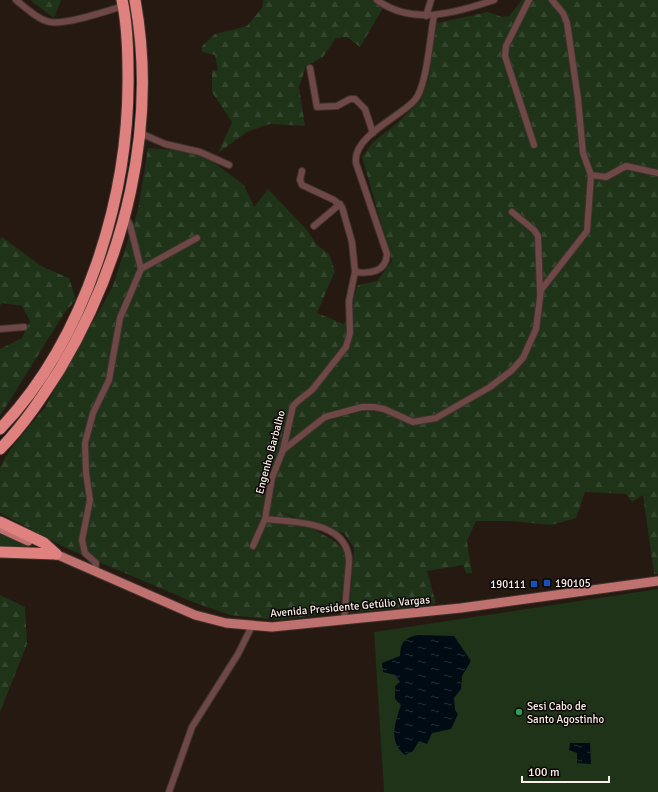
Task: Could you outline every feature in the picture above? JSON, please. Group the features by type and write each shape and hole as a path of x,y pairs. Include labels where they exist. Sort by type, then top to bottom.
{"highway":[{"path":"0,449 9,440 41,398 74,344 110,265 125,215 140,133 142,59 140,27 135,0"},
{"path":"0,429 24,400 56,354 76,313 105,240 118,188 126,136 128,64 123,3"},
{"path":"0,457 9,440"},
{"path":"0,522 44,543 56,554"},
{"path":"0,552 56,554"}],"main road":[{"name":"Avenida Presidente Getúlio Vargas","path":"0,528 95,572 194,615 226,623 252,626 272,627 461,608 658,581"}],"street":[{"path":"16,0 37,16 51,22 102,12 123,3"},
{"path":"377,0 390,9 406,14 426,16 434,16 494,0"},
{"path":"426,16 431,0"},
{"path":"529,0 506,46 505,56 534,145"},
{"path":"540,294 546,282 586,234 590,175 583,153 578,100 567,23 563,13 552,0"},
{"path":"355,272 362,273 377,270 384,266 387,257 386,249 356,160 356,154 362,143 372,133 405,109 418,97 424,82 434,16"},
{"path":"310,68 317,107 337,106 352,98 355,99 365,109 372,133"},
{"path":"140,133 166,144 200,152 228,165"},
{"path":"590,175 606,177 626,166 658,173"},
{"path":"302,171 300,180 302,185 340,204 314,226"},
{"name":"Engenho Barbalho","path":"253,546 265,519 272,478 283,450 293,406 312,390 347,345 350,334 349,301 355,272 349,229 340,204"},
{"path":"283,450 315,425 335,414 362,407 374,406 408,420 417,422 436,418 476,397 511,371 522,358 536,329 540,294 538,282 538,236 534,230 512,212"},
{"path":"125,215 131,228 141,270"},
{"path":"95,572 96,563 85,553 82,540 90,500 86,473 85,443 93,413 109,380 120,318 141,270 197,238"},
{"path":"0,329 24,326"},
{"path":"265,519 286,520 312,525 334,533 342,539 349,554 344,620"},
{"path":"169,792 192,728 238,654 252,626"}],"green space":[{"path":"30,0 61,0 54,18"},
{"path":"263,0 372,0 383,8 360,47 347,37 336,38 323,57 306,66 299,87 305,126 270,124 247,132 218,153 232,122 212,92 212,71 218,70 215,55 202,52 202,46 215,34 247,26 262,8"},
{"path":"522,0 658,0 658,574 654,574 643,495 632,502 626,494 585,492 576,518 551,525 510,521 476,521 467,541 472,573 466,573 463,565 427,571 436,604 349,613 354,548 344,533 317,527 280,511 333,540 349,554 339,612 277,620 230,615 193,602 66,548 0,513 0,467 10,450 45,407 112,288 138,210 148,148 200,152 244,185 254,207 268,189 307,230 316,244 329,254 335,271 317,313 344,324 358,285 377,281 392,261 362,157 373,142 396,124 420,101 428,81 437,23 488,12 502,17 509,16"},
{"path":"2,237 41,266 69,278 76,300 65,312 0,416 0,349 22,338 30,321 22,306 3,303 0,305 0,239"},
{"path":"0,533 35,549 0,548"},
{"name":"Sesi Cabo de Santo Agostinho","path":"658,589 658,792 384,792 374,632"},
{"path":"0,595 25,607 27,644 0,712"}],"water":[{"path":"418,635 454,636 471,661 462,676 461,689 454,698 455,710 458,714 451,729 432,733 427,744 419,741 413,751 405,755 396,744 394,732 401,705 395,699 395,686 400,682 395,675 383,672 382,663 400,656 401,647 404,641"},
{"path":"570,743 590,743 591,764 577,763 577,753 569,750"}],"waterway":[{"path":"128,0 129,7"},
{"path":"104,263 119,213 131,153 135,109 135,65 131,21"},
{"path":"95,286 102,269"},
{"path":"0,440 43,385"}],"place":[{"name":"190105","path":"547,583"},
{"name":"190111","path":"534,584"},
{"name":"Sesi Cabo de Santo Agostinho","path":"519,712"}]}
